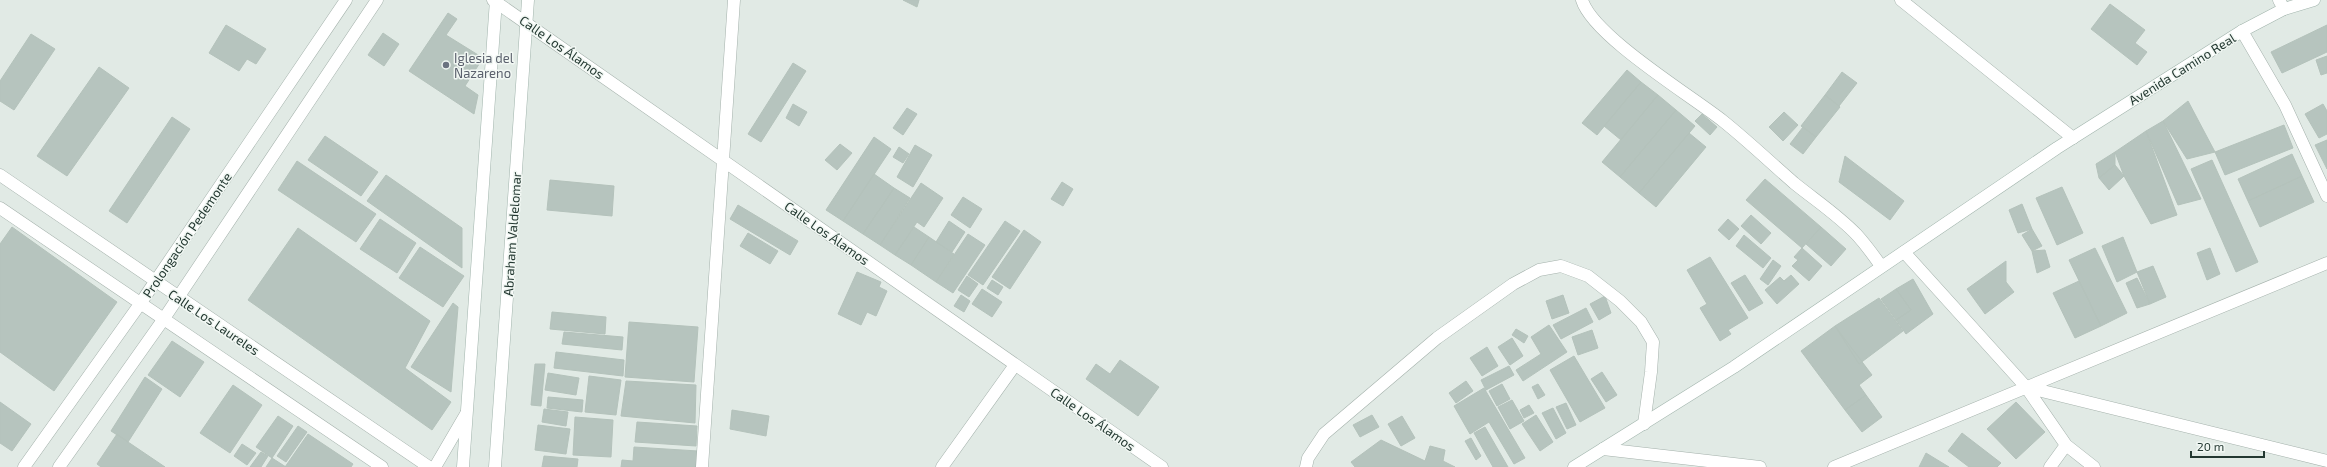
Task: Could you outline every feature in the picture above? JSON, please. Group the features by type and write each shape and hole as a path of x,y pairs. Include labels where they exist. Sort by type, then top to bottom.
{"street":[{"name":"Prolongación Pedemonte","path":"24,467 140,304 346,0"},
{"name":"Prolongación Pedemonte","path":"59,467 163,320 377,0"},
{"name":"Calle Los Álamos","path":"495,0 1162,467"},
{"path":"463,467 495,0"},
{"name":"Abraham Valdelomar","path":"495,467 528,0"},
{"path":"702,467 734,0"},
{"path":"1582,0 1585,9 1595,23 1634,55 1723,122 1796,184 1838,217 1858,236 1881,266"},
{"path":"1901,0 2073,138"},
{"name":"Avenida Camino Real","path":"1574,467 1734,367 2056,148 2242,31 2281,4 2314,0"},
{"path":"2242,31 2286,105 2327,196"},
{"name":"Calle Los Laureles","path":"0,175 155,282 429,467"},
{"name":"Calle Los Laureles","path":"0,208 163,320 382,467"},
{"path":"1904,252 2026,387 2066,445 2094,467"},
{"path":"1834,467 2327,263"},
{"path":"1306,467 1308,458 1324,434 1437,338 1513,284 1539,270 1561,266 1588,276 1620,301 1641,322 1652,342 1651,372 1644,424"},
{"path":"942,467 1015,365"},
{"path":"2026,387 2327,461"},
{"path":"435,467 466,414"},
{"path":"2050,467 2066,445"},
{"path":"1603,449 1760,467"}],"building":[{"path":"903,0 919,0 917,7"},
{"path":"2110,4 2145,30 2135,43 2147,52 2137,65 2091,29"},
{"name":"Iglesia del Nazareno","path":"448,13 457,19 446,35 483,58 465,86 478,95 474,114 409,71"},
{"path":"226,25 266,49 256,64 247,59 239,71 209,53"},
{"path":"2327,25 2327,52 2282,73 2271,52"},
{"path":"383,33 399,44 384,66 368,55"},
{"path":"31,34 55,49 14,110 0,101 0,81"},
{"path":"2327,56 2327,73 2321,75 2316,60"},
{"path":"793,63 806,71 761,142 748,134"},
{"path":"99,67 129,88 67,176 37,156"},
{"path":"1627,70 1641,82 1597,135 1582,123"},
{"path":"1842,72 1857,83 1839,106 1825,95"},
{"path":"1641,82 1658,95 1621,140 1604,126"},
{"path":"1658,95 1676,110 1620,177 1602,162"},
{"path":"1825,95 1840,107 1816,137 1801,126"},
{"path":"2188,101 2215,152 2187,159 2163,121"},
{"path":"793,104 807,112 799,126 786,118"},
{"path":"2323,104 2327,111 2327,134 2319,138 2305,114"},
{"path":"907,108 917,114 903,135 893,128"},
{"path":"1676,110 1695,126 1639,193 1620,177"},
{"path":"1784,112 1798,125 1783,141 1769,127"},
{"path":"1702,114 1717,127 1710,135 1695,121"},
{"path":"172,117 190,129 127,223 109,211"},
{"path":"2163,121 2201,199 2178,205 2146,131"},
{"path":"2284,125 2293,148 2225,175 2215,152"},
{"path":"1803,127 1816,137 1803,154 1790,144"},
{"path":"2146,131 2177,215 2151,224 2124,176 2115,152"},
{"path":"1689,133 1706,147 1656,207 1639,193"},
{"path":"325,136 378,172 361,196 308,160"},
{"path":"874,137 891,149 843,221 826,210"},
{"path":"2327,140 2327,169 2315,145"},
{"path":"840,144 852,153 837,170 825,160"},
{"path":"915,145 932,155 913,187 897,177"},
{"path":"899,147 909,154 903,163 893,157"},
{"path":"2115,152 2115,165 2099,178 2096,164"},
{"path":"2292,154 2302,176 2248,201 2238,179"},
{"path":"1845,156 1904,201 1890,220 1839,182"},
{"path":"2212,160 2258,262 2236,272 2191,169"},
{"path":"297,161 376,214 356,242 278,190"},
{"path":"2115,165 2124,176 2109,190 2099,178"},
{"path":"874,174 894,188 863,234 843,221"},
{"path":"386,175 462,228 462,268 367,201"},
{"path":"2302,176 2314,202 2260,227 2248,201"},
{"path":"1765,179 1821,227 1802,248 1746,200"},
{"path":"550,180 614,186 612,216 547,210"},
{"path":"1062,182 1073,189 1063,206 1051,199"},
{"path":"921,183 943,198 924,227 917,222 895,255 880,245"},
{"path":"2062,187 2083,233 2057,245 2036,198"},
{"path":"894,188 910,198 880,245 863,234"},
{"path":"963,197 982,209 970,228 951,215"},
{"path":"2022,204 2032,229 2018,233 2009,210"},
{"path":"738,205 798,241 790,255 730,219"},
{"path":"1751,215 1771,233 1761,244 1741,226"},
{"path":"380,219 416,243 397,273 360,249"},
{"path":"1728,219 1739,229 1729,240 1718,230"},
{"path":"949,221 965,232 952,252 936,242"},
{"path":"1005,221 1020,231 983,285 968,275"},
{"path":"12,227 117,302 54,391 0,352 0,244"},
{"path":"914,227 929,237 911,265 895,255"},
{"path":"1821,227 1846,249 1831,266 1806,244"},
{"path":"298,228 430,321 405,368 451,402 432,430 248,300"},
{"path":"2032,229 2042,246 2032,251 2022,235"},
{"path":"1024,230 1041,242 1010,289 992,277"},
{"path":"748,233 778,251 770,264 740,246"},
{"path":"968,234 985,245 953,293 936,282"},
{"path":"1744,235 1771,258 1763,268 1736,246"},
{"path":"929,237 954,254 936,282 911,265"},
{"path":"2123,237 2137,272 2117,282 2102,246"},
{"path":"420,247 464,276 443,307 399,278"},
{"path":"1802,248 1822,266 1809,281 1792,266 1798,260 1794,257"},
{"path":"2095,248 2127,313 2101,326 2069,260"},
{"path":"2210,248 2220,274 2207,280 2197,253"},
{"path":"2045,250 2050,267 2037,273 2032,251"},
{"path":"1710,257 1748,318 1728,330 1731,334 1720,341 1700,308 1707,304 1687,270"},
{"path":"1773,260 1781,266 1768,285 1760,279"},
{"path":"2006,261 2006,282 2014,292 1985,314 1967,289"},
{"path":"2153,266 2166,297 2150,304 2137,272"},
{"path":"857,272 881,282 879,287 887,291 876,316 867,312 861,325 838,314"},
{"path":"1745,275 1763,303 1749,311 1731,283"},
{"path":"1791,275 1799,284 1777,304 1765,290 1780,277 1784,281"},
{"path":"967,276 978,284 969,297 958,290"},
{"path":"2137,278 2150,304 2137,308 2126,283"},
{"path":"1913,279 1933,314 1906,334 1896,320 1911,310 1896,289"},
{"path":"992,280 1003,287 998,295 987,288"},
{"path":"2079,281 2101,326 2075,338 2053,293"},
{"path":"982,289 1002,302 992,317 972,304"},
{"path":"1896,289 1911,310 1896,320 1881,299"},
{"path":"961,295 970,301 964,312 954,306"},
{"path":"1563,295 1569,313 1552,319 1546,301"},
{"path":"1605,296 1611,313 1599,320 1590,304"},
{"path":"1879,298 1903,331 1859,364 1835,326"},
{"path":"453,303 458,307 451,392 411,367"},
{"path":"1586,308 1593,322 1561,339 1553,325"},
{"path":"552,312 606,317 605,334 550,329"},
{"path":"629,322 698,327 694,382 625,377"},
{"path":"1549,325 1567,352 1523,381 1516,370 1541,354 1531,337"},
{"path":"1835,326 1872,375 1859,385 1866,395 1845,410 1801,351"},
{"path":"1516,329 1528,336 1524,343 1512,335"},
{"path":"1592,330 1598,348 1578,355 1572,337"},
{"path":"564,332 623,337 622,350 562,344"},
{"path":"1512,338 1523,356 1510,365 1498,347"},
{"path":"172,341 204,362 180,397 148,375"},
{"path":"1487,347 1498,366 1482,376 1470,358"},
{"path":"556,352 624,360 623,376 554,368"},
{"path":"1574,356 1605,408 1580,422 1550,370"},
{"path":"1120,360 1159,387 1138,416 1086,379 1096,364 1110,374"},
{"path":"535,364 545,364 541,406 531,405"},
{"path":"1509,366 1514,375 1486,390 1481,380"},
{"path":"1602,372 1617,395 1606,402 1591,379"},
{"path":"548,373 579,378 576,395 545,390"},
{"path":"589,376 621,380 616,415 585,412"},
{"path":"145,377 162,389 128,442 111,431"},
{"path":"626,381 696,385 695,423 621,416"},
{"path":"1466,381 1473,391 1456,403 1449,393"},
{"path":"1502,384 1510,399 1497,406 1489,391"},
{"path":"1538,384 1545,395 1538,399 1532,387"},
{"path":"233,385 262,405 230,453 200,433"},
{"path":"1484,388 1525,458 1514,464 1489,422 1470,434 1454,406"},
{"path":"1866,395 1882,417 1862,432 1845,410"},
{"path":"548,397 583,400 582,412 547,408"},
{"path":"1512,400 1524,421 1510,429 1498,407"},
{"path":"0,402 31,424 12,451 0,443"},
{"path":"2016,402 2045,432 2016,459 1987,429"},
{"path":"1566,403 1576,425 1567,429 1556,407"},
{"path":"1529,405 1534,413 1524,418 1520,410"},
{"path":"1553,408 1566,433 1556,439 1542,413"},
{"path":"544,409 568,412 566,426 542,422"},
{"path":"732,410 769,416 766,436 730,429"},
{"path":"1372,415 1379,427 1360,437 1353,425"},
{"path":"1536,415 1553,442 1540,451 1522,424"},
{"path":"278,416 293,426 272,458 256,447"},
{"path":"1402,416 1415,438 1401,446 1388,424"},
{"path":"575,417 613,420 611,457 573,455"},
{"path":"637,422 697,426 696,446 635,442"},
{"path":"538,425 570,429 566,454 535,450"},
{"path":"298,426 307,432 286,462 277,456"},
{"path":"1485,427 1508,467 1493,467 1474,433"},
{"path":"1962,433 2001,463 1997,467 1969,467 1948,451"},
{"path":"117,434 165,467 101,467 97,464"},
{"path":"308,434 353,464 351,467 285,467"},
{"path":"1471,438 1481,456 1476,460 1465,441"},
{"path":"1381,440 1425,461 1430,446 1445,450 1443,461 1455,467 1355,467 1351,462"},
{"path":"242,444 256,453 247,465 234,456"},
{"path":"634,447 698,451 697,467 621,467 622,460 633,461"},
{"path":"261,452 268,456 261,467 250,467"},
{"path":"1926,453 1949,467 1919,467"},
{"path":"544,456 578,459 577,467 542,467"},
{"path":"272,458 286,467 266,467"}],"place":[{"name":"Iglesia del Nazareno","path":"446,65"}]}
